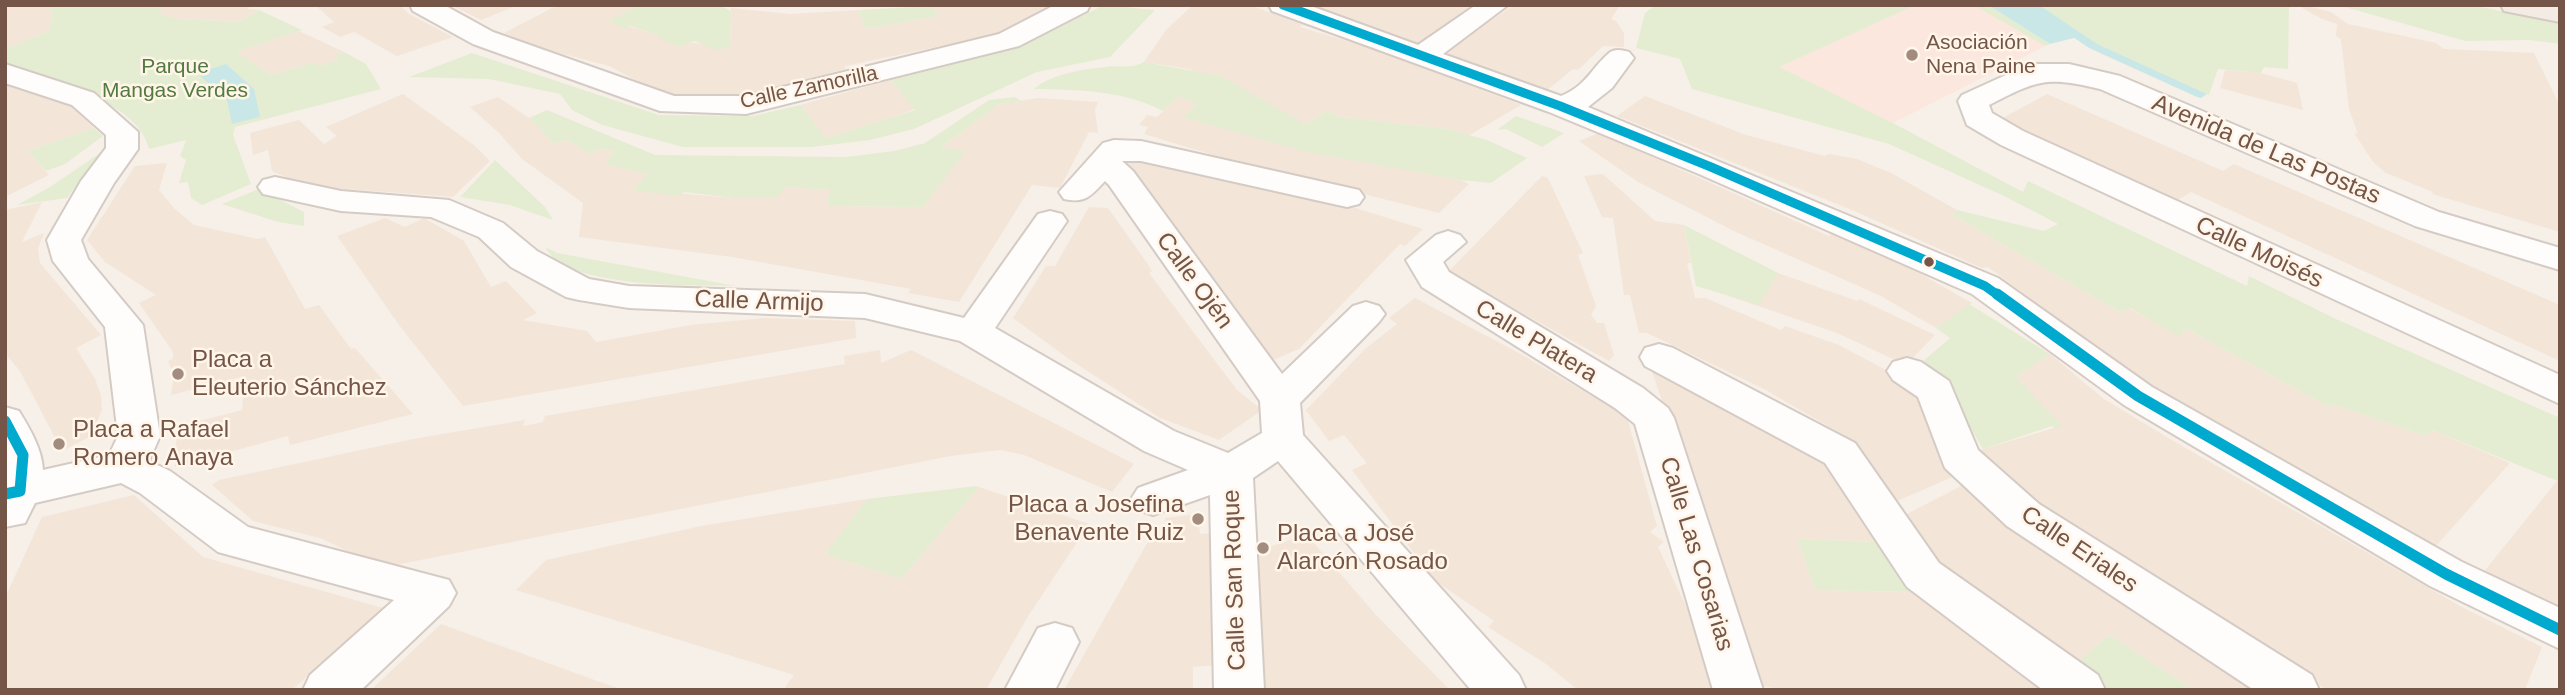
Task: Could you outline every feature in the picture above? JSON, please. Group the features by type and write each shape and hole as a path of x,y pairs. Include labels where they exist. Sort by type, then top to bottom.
{"main road":[{"path":"2514,5 2560,15"}],"street":[{"name":"Calle Zamorilla","path":"423,5 483,38 671,105 746,105 1009,40 1077,5"},
{"path":"1419,57 1495,5"},
{"path":"1292,7 1419,57 1560,106 1724,173 1985,286 2138,396 2446,574 2560,630"},
{"path":"1560,106 1577,103 1602,84 1619,58"},
{"path":"5,73 83,99 122,132 122,149 98,181 64,240 71,261 124,325 139,436 125,467"},
{"name":"Avenida de Las Postas","path":"1973,101 2030,73 2069,73 2109,82 2427,219 2560,259"},
{"name":"Calle Moisés","path":"1973,101 1978,118 2012,138 2560,391"},
{"path":"1076,192 1110,157 1141,151 1347,197"},
{"name":"Calle Ojén","path":"1110,157 1121,178 1281,419 1501,690"},
{"name":"Calle Armijo","path":"275,187 341,201 437,207 491,230 524,259 579,289 629,297 865,306 973,332 1159,441 1231,471"},
{"path":"973,332 1050,221"},
{"name":"Calle Platera","path":"1436,251 1435,279 1629,398 1654,418"},
{"path":"1153,499 1231,471 1281,419 1366,314"},
{"path":"1659,356 1840,453 1923,575 2081,690"},
{"name":"Calle Eriales","path":"1907,371 1935,390 1960,458 2023,515 2294,690"},
{"name":"Calle Las Cosarias","path":"1654,418 1738,690"},
{"path":"5,421 23,455 10,502"},
{"path":"10,502 125,467 155,482 234,540 433,593 328,690"},
{"name":"Calle San Roque","path":"1231,471 1239,690"},
{"path":"1030,690 1055,642"}],"shaded area":[{"path":"5,5 50,5 52,21 49,31 5,49"},
{"path":"172,5 252,5 247,9 259,10 239,22 179,19 155,13"},
{"path":"315,5 400,5 409,14 453,37 397,56 354,32 340,37 322,27 334,22"},
{"path":"451,5 518,5 481,20"},
{"path":"558,5 639,5 609,21 686,42 730,47 731,8 790,14 859,10 865,29 939,16 932,6 1053,5 999,34 845,66 845,69 740,96 687,98 645,85 609,66 537,47 504,33"},
{"path":"1193,5 1255,7 1303,25 1300,27 1364,46 1521,105 1468,136 1448,129 1342,117 1327,111 1305,124 1189,69 1144,62 1166,30"},
{"path":"1322,5 1471,5 1415,46 1319,10"},
{"path":"1514,5 1620,5 1611,19 1616,21 1624,33 1624,47 1603,46 1578,70 1573,69 1545,92 1439,55"},
{"path":"1916,5 1973,5 2045,46 1893,123 1778,67"},
{"path":"2303,5 2331,12 2348,24 2436,43 2444,49 2534,53 2560,106 2560,232 2432,194 2433,192 2386,173 2373,162 2354,133 2358,134 2349,109 2341,39 2336,36 2337,24 2302,8"},
{"path":"299,31 344,52 336,55 339,59 319,66 314,62 272,75 235,52"},
{"path":"2225,70 2261,73 2297,83 2303,110 2220,88"},
{"path":"891,80 915,109 825,138 800,105"},
{"path":"5,84 70,105 94,128 28,151 49,175 5,197"},
{"path":"403,94 475,146 490,161 453,197 305,186 272,171 268,150 253,155 250,133 299,120 324,144 337,136 326,127"},
{"path":"2047,94 2223,171 2234,164 2560,305 2560,361 2191,192 2178,200 2001,119"},
{"path":"1179,96 1198,103 1184,117 1305,150 1461,180 1469,184 1439,213 1236,162 1144,134 1148,127 1139,125 1147,115 1157,117"},
{"path":"1645,96 1746,135 1825,156 1829,154 1857,159 1891,173 1957,210 1952,215 2120,312 2129,308 2178,335 2187,329 2329,407 2335,405 2425,436 2432,430 2510,463 2435,547 2184,406 2133,374 1988,267 1982,268 1852,210 1617,116"},
{"path":"498,97 529,118 553,143 567,140 590,154 602,148 614,152 606,164 649,174 633,189 732,198 785,187 832,190 827,206 923,207 964,152 940,148 1000,104 1038,98 1098,102 1095,110 1098,133 1089,132 1060,188 1032,185 959,302 908,293 911,289 732,257 579,237 583,203 522,159 499,133 470,107"},
{"path":"1599,133 1829,236 1832,232 1910,268 1972,303 1936,328 1881,296 1736,232 1638,182 1579,141"},
{"path":"1136,158 1333,201 1423,229 1405,246 1400,244 1299,349 1271,361 1128,163"},
{"path":"167,163 159,190 174,208 194,225 258,239 265,237 305,309 319,305 351,349 355,348 413,414 290,445 288,436 175,467 177,427 242,410 245,376 171,395 174,375 168,361 173,359 173,352 139,303 156,295 105,262 87,240 135,166"},
{"path":"1603,174 1655,221 1684,225 1691,263 1687,263 1695,298 1705,298 1781,330 1785,326 1839,345 1925,391 1957,475 1897,501 1857,443 1764,389 1647,333 1639,333 1630,295 1624,295 1613,218 1602,217 1584,176"},
{"path":"1542,176 1548,178 1583,253 1578,255 1596,306 1591,315 1597,323 1604,323 1614,355 1609,361 1448,272"},
{"path":"42,202 22,242 44,233 38,248 40,263 101,335 76,348 95,379 101,395 102,410 91,436 62,451 20,371 5,353 5,210"},
{"path":"1089,207 1108,208 1147,263 1152,271 1149,273 1237,390 1262,410 1219,440 1160,418 1069,359 1013,318 1046,266 1055,266"},
{"path":"385,218 405,227 424,218 464,241 491,287 506,281 537,313 523,320 587,331 596,342 691,325 764,318 855,321 856,338 463,406 399,325 337,236"},
{"path":"1734,251 1778,273 1857,301 1859,299 1935,335 1906,365 1837,333 1729,296"},
{"path":"1415,298 1519,353 1627,417 1657,526 1650,532 1664,542 1658,547 1693,621 1711,690 1578,690 1546,664 1488,627 1494,621 1434,580 1352,470 1367,463 1344,435 1329,441 1306,410 1365,349 1397,324 1389,318"},
{"path":"880,350 881,363 911,350 1134,464 1112,492 1024,455 1000,450 951,456 395,565 347,551 323,539 253,521 212,485 219,480 413,439 525,420 523,426 543,422 545,416 845,364 844,356"},
{"path":"2050,354 2104,399 2165,436 2460,606 2542,647 2525,690 2327,690 2089,540 1966,454 2061,426 2016,377"},
{"path":"1650,365 1827,464 1876,542 1797,539 1815,590 1913,592 2049,690 1785,690 1756,685"},
{"path":"2557,481 2560,482 2560,611 2482,574"},
{"path":"1967,483 2268,690 2194,690 2109,635 2073,666 1936,569 1903,516"},
{"path":"979,487 1089,524 1027,618 986,690 791,690 785,687 794,675 516,590 546,560 701,526 867,499 825,554 901,579"},
{"path":"134,495 203,557 383,608 292,690 5,690 5,598 42,517"},
{"path":"1198,514 1200,534 1213,533 1219,665 1193,667 1193,690 1064,690 1150,538 1168,537 1165,518"},
{"path":"1307,535 1376,615 1450,690 1261,690 1255,551"},
{"path":"441,624 600,682 623,690 371,690"}],"green space":[{"name":"Parque Mangas Verdes","path":"50,5 171,5 156,13 179,19 239,22 259,10 302,30 236,52 272,75 314,62 319,66 339,59 335,55 344,52 366,64 381,89 235,127 233,135 251,184 202,205 191,198 188,182 179,183 186,160 180,156 186,140 149,149 141,132 128,117 109,105 66,85 5,67 5,49 49,31 52,21"},
{"path":"639,5 719,5 731,11 730,47 715,50 695,41 678,47 659,38 662,36 630,26 625,29 608,21"},
{"path":"1104,5 1155,10 1110,57 1037,72 914,129 870,140 812,147 683,147 602,125 572,110 560,94 489,79 409,77 472,53 659,115 753,116 800,105 826,138 915,110 891,80 1020,47"},
{"path":"1656,5 1916,5 1779,67 1893,123 2023,192 2028,181 2247,286 2249,276 2336,319 2560,418 2560,482 2432,430 2425,436 2335,405 2329,407 2187,329 2178,336 2130,308 2120,312 1952,215 1957,210 2044,231 2058,224 2004,196 1889,144 1692,89 1680,59 1636,48 1645,13"},
{"path":"1973,5 1988,5 2050,44 2045,46"},
{"path":"2034,5 2289,5 2288,69 2264,67 2261,73 2218,69 2209,95 2095,45"},
{"path":"2338,5 2471,5 2560,23 2560,44 2530,40 2465,41"},
{"path":"932,6 939,16 865,29 859,10"},
{"path":"1144,62 1221,76 1305,124 1327,111 1342,117 1448,129 1487,140 1527,158 1491,183 1461,180 1303,151 1183,117 1197,104 1179,96 1163,111 1116,95 1034,89 1068,73"},
{"path":"1015,97 1021,101 1000,104 941,147 965,152 923,207 826,206 831,190 785,187 777,198 733,198 684,192 680,196 632,190 648,174 605,164 614,152 602,148 590,154 567,140 553,143 529,118 547,110 655,155 846,157 894,151 925,143 989,100"},
{"path":"1516,116 1564,133 1542,147 1506,129 1497,130"},
{"path":"94,128 103,136 65,164 46,171 28,151"},
{"path":"103,151 67,198 17,205 50,187"},
{"path":"495,160 545,207 553,220 510,205 460,197"},
{"path":"259,189 304,212 304,226 278,222 222,204"},
{"path":"1684,225 1778,273 1759,305 1696,286"},
{"path":"545,247 557,253 736,286 662,284 603,278 577,271 557,261"},
{"path":"1969,304 2050,354 2016,377 2062,426 2056,429 2052,426 1983,449 1949,392 1921,363 1950,338 1936,328"},
{"path":"979,487 901,579 825,554 867,499"},
{"path":"1797,539 1876,542 1913,592 1815,590"},
{"path":"2109,635 2194,690 2108,690 2073,666"}],"water":[{"path":"1988,5 2034,5 2078,37 2050,44"},
{"path":"226,64 254,89 260,117 232,124 227,100 197,73"}],"waterway":[{"path":"2031,5 2093,46 2201,94"}],"transit line":[{"path":"1283,5 1560,106 1711,167 1985,286 2138,396 2446,574 2560,630"},
{"path":"5,421 23,455 20,491 5,494"}],"place":[{"name":"Asociación Nena Paine","path":"1912,55"},
{"name":"Placa a Eleuterio Sánchez","path":"178,374"},
{"name":"Placa a Rafael Romero Anaya","path":"59,444"},
{"name":"Placa a Josefina Benavente Ruiz","path":"1198,519"},
{"name":"Placa a José Alarcón Rosado","path":"1263,548"}]}
